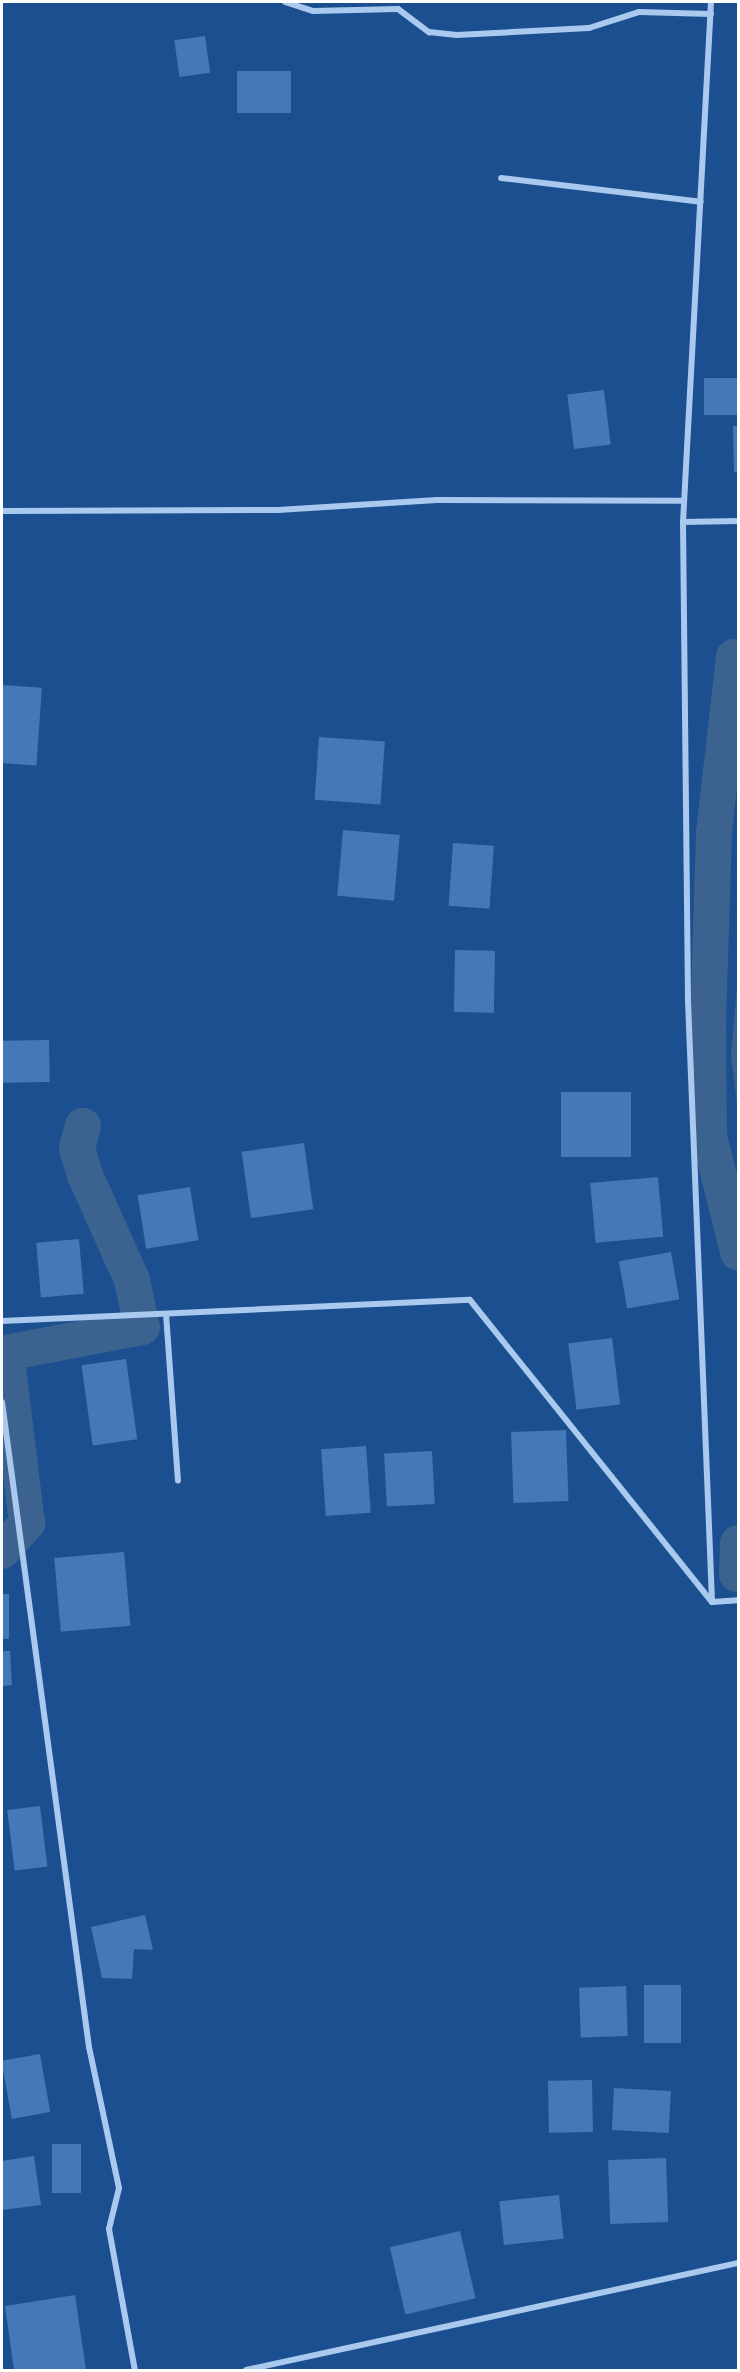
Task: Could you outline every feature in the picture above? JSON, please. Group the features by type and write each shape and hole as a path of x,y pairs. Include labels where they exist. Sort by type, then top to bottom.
{"street":[{"path":"285,2 289,7 313,11 398,9 429,32 457,35 589,28 639,12 711,14"},
{"path":"711,2 683,522 688,1001 712,1602"},
{"path":"501,178 701,202"},
{"path":"2,511 278,510 436,500 684,501"},
{"path":"683,522 738,520"},
{"path":"2,1321 470,1300 712,1602"},
{"path":"166,1314 178,1481"},
{"path":"2,1402 89,2047 119,2188 109,2229 135,2370"},
{"path":"712,1602 738,1600"},
{"path":"246,2370 738,2263"}],"water":[{"path":"738,975 738,1113 731,1055"}],"building":[{"path":"205,36 210,73 179,77 174,40"},
{"path":"237,71 291,71 291,113 237,113"},
{"path":"704,378 738,378 738,415 704,415"},
{"path":"604,390 611,445 574,449 567,395"},
{"path":"733,426 738,426 738,472 734,472"},
{"path":"2,685 42,688 36,766 2,763"},
{"path":"319,737 385,742 380,804 315,800"},
{"path":"343,830 400,835 394,901 337,896"},
{"path":"453,843 494,846 490,909 449,906"},
{"path":"455,950 495,951 494,1013 454,1012"},
{"path":"49,1040 50,1082 3,1083 2,1041"},
{"path":"561,1092 631,1092 631,1157 561,1157"},
{"path":"304,1143 313,1209 251,1218 242,1152"},
{"path":"658,1177 663,1237 595,1243 590,1183"},
{"path":"190,1187 198,1240 146,1249 138,1195"},
{"path":"79,1239 84,1294 41,1298 36,1243"},
{"path":"671,1252 679,1299 627,1308 619,1261"},
{"path":"612,1338 620,1405 576,1410 568,1343"},
{"path":"126,1359 137,1439 93,1445 81,1365"},
{"path":"566,1430 568,1501 514,1503 511,1432"},
{"path":"366,1446 371,1513 326,1516 321,1449"},
{"path":"432,1451 435,1504 387,1506 384,1454"},
{"path":"124,1552 130,1626 61,1632 54,1558"},
{"path":"2,1594 9,1594 9,1639 2,1639"},
{"path":"2,1651 10,1651 12,1685 2,1686"},
{"path":"40,1806 47,1867 15,1871 7,1810"},
{"path":"145,1915 153,1950 134,1949 132,1979 102,1978 91,1927"},
{"path":"644,1985 681,1985 681,2043 644,2043"},
{"path":"626,1986 628,2036 581,2038 579,1988"},
{"path":"40,2054 50,2112 12,2119 2,2061"},
{"path":"592,2080 593,2132 549,2133 548,2081"},
{"path":"614,2088 671,2091 669,2133 612,2130"},
{"path":"52,2144 81,2144 81,2193 52,2193"},
{"path":"34,2156 41,2205 2,2210 2,2161"},
{"path":"666,2158 668,2222 610,2224 608,2160"},
{"path":"559,2195 564,2239 504,2245 499,2201"},
{"path":"460,2231 476,2298 405,2314 390,2247"},
{"path":"75,2295 86,2370 14,2370 5,2306"}],"waterway":[{"path":"738,657 734,657 714,833 708,1022 709,1136 738,1252"},
{"path":"2,1551 27,1523 6,1353 142,1327 132,1280 85,1175 77,1148 83,1126"},
{"path":"737,1574 738,1543"}]}
